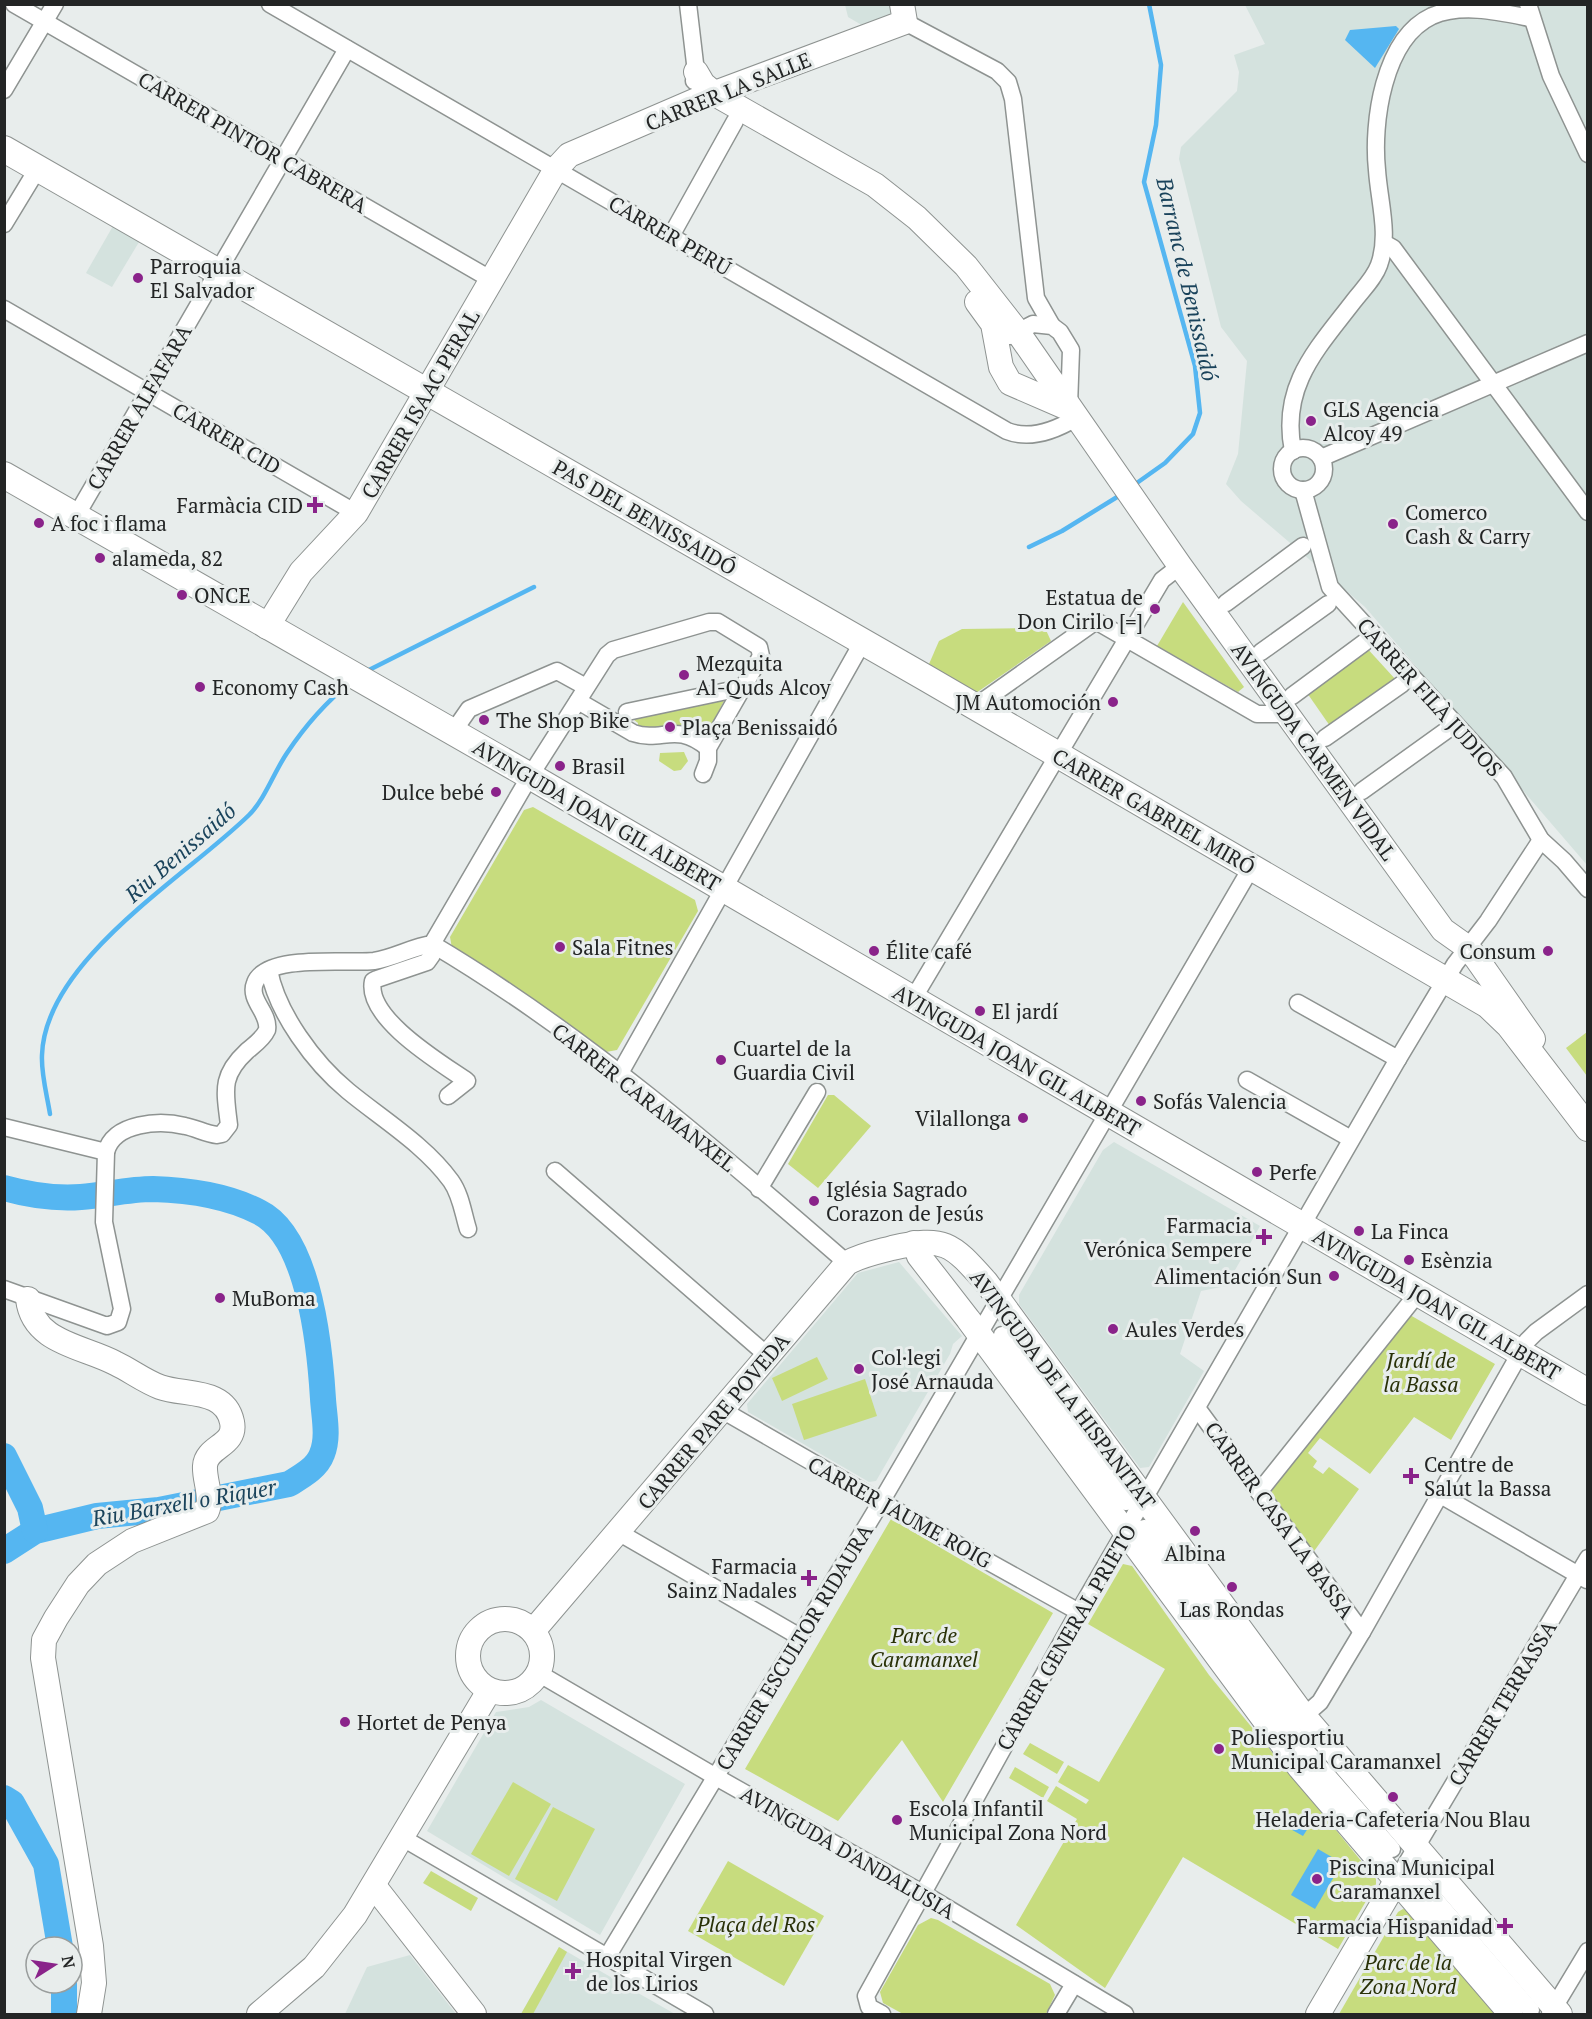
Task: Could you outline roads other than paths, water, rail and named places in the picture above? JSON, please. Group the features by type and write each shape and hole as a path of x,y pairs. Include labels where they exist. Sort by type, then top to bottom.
{"main road":[{"name":"PAS DEL BENISSAIDÓ","path":"4,149 862,643"},
{"name":"AVINGUDA JOAN GIL ALBERT","path":"4,476 530,776 1587,1392"},
{"name":"CARRER GABRIEL MIRÓ","path":"862,643 976,706 1251,868 1446,979 1501,1015 1586,1125"}],"street":[{"name":"CARRER PINTOR CABRERA","path":"14,4 492,280"},
{"path":"4,90 55,4"},
{"name":"CARRER PERÚ","path":"270,4 1007,431 1020,435 1059,428 1073,413"},
{"path":"688,4 696,72 707,97 735,121 873,202 920,239 952,271 990,319 1001,367 1010,383 1073,413"},
{"path":"1293,451 1305,448 1321,458 1324,469 1321,480 1316,486 1303,490 1291,486 1284,477 1283,465 1293,451 1290,412 1299,379 1314,352 1374,276 1384,243 1377,169 1377,119 1385,83 1403,42 1417,26 1432,16 1448,12 1529,11 1551,76 1587,154"},
{"path":"904,13 997,71 1008,82 1013,99 1036,298 1047,325 1067,340 1071,350 1062,375 1046,388 1027,391"},
{"name":"CARRER LA SALLE","path":"556,169 569,155 904,13"},
{"name":"CARRER ALFAFARA","path":"76,516 347,49"},
{"name":"AVINGUDA CARMEN VIDAL","path":"707,97 853,172 904,207 953,252 1011,323 1062,375 1073,413 1174,557 1290,705 1443,930 1467,947 1573,1094 1586,1125"},
{"path":"671,237 735,121"},
{"path":"4,224 38,168"},
{"name":"CARRER ISAAC PERAL","path":"275,631 301,572 356,513 556,169"},
{"path":"1384,243 1393,248 1587,512"},
{"name":"CARRER CID","path":"4,309 356,513"},
{"path":"1000,358 1011,323 1047,325"},
{"path":"1321,458 1587,343"},
{"name":"CARRER FILÀ JUDIOS","path":"1303,490 1330,587 1504,777 1541,840 1564,861 1587,889"},
{"path":"1226,603 1303,546"},
{"path":"913,999 1174,557"},
{"path":"1262,652 1328,604"},
{"path":"976,706 1096,621 1257,714 1290,705 1365,642"},
{"path":"448,1096 467,1081 399,1032 386,1018 371,988 373,981 427,962 432,954 432,944 530,776 613,650 709,622 718,622 759,647 762,656 741,688 708,748 708,761 703,774"},
{"path":"620,1072 862,643"},
{"path":"450,730 469,709 557,671 582,694 633,733 641,736 679,732 695,738 708,748"},
{"path":"1325,738 1402,684"},
{"path":"627,712 741,688"},
{"path":"1362,791 1447,730"},
{"name":"CARRER GENERAL PRIETO","path":"882,2014 869,2007 866,1996 1079,1612 1135,1530 1136,1500 1197,1408 1351,1139 1446,979 1488,921 1541,840"},
{"name":"CARRER ESCULTOR RIDAURA","path":"607,1957 881,1502 991,1335 999,1300 1251,868"},
{"path":"4,1289 107,1326 118,1322 122,1309 104,1222 106,1160 114,1138 138,1126 176,1124 217,1135 227,1130 229,1125 225,1086 228,1076 234,1064 267,1030 266,1017 256,1000 254,989 257,979 269,970 305,962 373,961 432,944"},
{"name":"CARRER CARAMANXEL","path":"432,944 484,975 620,1072 847,1263"},
{"path":"269,970 280,1006 331,1075 404,1135 450,1180 459,1198 468,1229"},
{"path":"1298,1003 1398,1059"},
{"path":"1247,1080 1351,1139"},
{"path":"759,1189 817,1092"},
{"path":"4,1127 106,1160"},
{"path":"555,1171 768,1356"},
{"name":"AVINGUDA DE LA HISPANITAT","path":"1136,1500 999,1300 968,1262 953,1249 935,1242 914,1243 919,1256 1136,1500 1304,1716 1417,1847 1541,2012"},
{"name":"CARRER PARE POVEDA","path":"533,1632 847,1263 862,1256 914,1243"},
{"path":"1259,1492 1418,1293"},
{"path":"1304,1716 1320,1702 1362,1632 1521,1353 1536,1332 1587,1294"},
{"path":"28,1299 32,1316 39,1326 60,1341 113,1361 158,1386 207,1396 226,1406 233,1429 230,1438 208,1456 204,1467 210,1505 207,1511 132,1541 97,1564 78,1584 44,1640 43,1658 89,1927 94,1983 89,2014"},
{"name":"AVINGUDA DE LA HISPANITAT","path":"991,1335 1135,1530 1307,1752 1392,1849"},
{"name":"CARRER CASA LA BASSA","path":"1197,1408 1362,1632"},
{"name":"CARRER JAUME ROIG","path":"722,1410 1079,1612"},
{"path":"1439,1494 1583,1578"},
{"name":"AVINGUDA DE LA HISPANITAT","path":"1135,1530 1300,1768 1406,1879 1541,2012"},
{"path":"618,1532 800,1637"},
{"name":"CARRER TERRASSA","path":"1406,1879 1417,1847 1583,1578 1587,1558"},
{"path":"509,1619 525,1625 533,1632 542,1650 538,1673 533,1681 517,1692 499,1693 489,1690 476,1680 468,1664 469,1646 478,1630 492,1621 509,1619"},
{"name":"AVINGUDA D'ANDALUSIA","path":"538,1673 716,1778 922,1893 1125,2014"},
{"path":"259,2014 314,1967 345,1930 374,1886 489,1690"},
{"path":"401,1837 705,2014"},
{"path":"1318,2014 1406,1879"},
{"path":"374,1886 474,2014"},
{"path":"1541,2012 1587,1951"},
{"path":"1056,2014 1074,1984"}],"water":[{"path":"1396,26 1399,29 1375,68 1345,40 1350,30"},
{"path":"1292,1815 1310,1825 1303,1836 1285,1826"},
{"name":"Piscina Municipal Caramanxel","path":"1318,1849 1342,1863 1315,1909 1291,1895"}],"waterway":[{"name":"Barranc de Benissaidó","path":"1134,485 1165,463 1193,434 1200,413 1195,366 1144,182 1156,125 1161,65 1149,4"},
{"name":"Barranc de Benissaidó","path":"1029,547 1062,531 1122,494"},
{"name":"Riu Benissaidó","path":"365,672 534,587"},
{"name":"Riu Benissaidó","path":"50,1114 43,1077 42,1055 49,1020 67,986 92,953 123,922 255,809 282,760 301,733 316,715 351,682"},
{"name":"Riu Barxell o Riquer","path":"4,1188 62,1197 81,1197 144,1189 180,1191 221,1198 259,1212 276,1225 290,1245 301,1269 315,1325 326,1434 320,1459 308,1471 289,1484 159,1510 97,1516 35,1531 4,1551"},
{"path":"4,1456 30,1508 35,1531"},
{"path":"4,1798 12,1803 46,1864 58,1935"},
{"path":"64,1995 64,2014"}],"place":[{"name":"Parroquia El Salvador","path":"138,278"},
{"name":"GLS Agencia Alcoy 49","path":"1311,421"},
{"name":"Farmàcia CID","path":"315,505"},
{"name":"A foc i flama","path":"39,523"},
{"name":"Comerco Cash & Carry","path":"1393,524"},
{"name":"alameda, 82","path":"100,558"},
{"name":"ONCE","path":"182,595"},
{"name":"Estatua de Don Cirilo [=]","path":"1155,609"},
{"name":"Mezquita Al-Quds Alcoy","path":"684,675"},
{"name":"Economy Cash","path":"200,687"},
{"name":"JM Automoción","path":"1113,702"},
{"name":"The Shop Bike","path":"484,720"},
{"name":"Plaça Benissaidó","path":"670,727"},
{"name":"Brasil","path":"560,766"},
{"name":"Dulce bebé","path":"496,792"},
{"name":"Sala Fitnes","path":"560,947"},
{"name":"Élite café","path":"874,951"},
{"name":"Consum","path":"1548,951"},
{"name":"El jardí","path":"980,1011"},
{"name":"Cuartel de la Guardia Civil","path":"721,1060"},
{"name":"Sofás Valencia","path":"1141,1101"},
{"name":"Vilallonga","path":"1023,1118"},
{"name":"Perfe","path":"1257,1172"},
{"name":"Iglésia Sagrado Corazon de Jesús","path":"814,1201"},
{"name":"La Finca","path":"1359,1231"},
{"name":"Farmacia Verónica Sempere","path":"1264,1237"},
{"name":"Esènzia","path":"1409,1260"},
{"name":"Alimentación Sun","path":"1334,1276"},
{"name":"MuBoma","path":"220,1298"},
{"name":"Aules Verdes","path":"1113,1329"},
{"name":"Col·legi José Arnauda","path":"859,1369"},
{"name":"Centre de Salut la Bassa","path":"1411,1476"},
{"name":"Albina","path":"1195,1531"},
{"name":"Farmacia Sainz Nadales","path":"809,1578"},
{"name":"Las Rondas","path":"1232,1587"},
{"name":"Hortet de Penya","path":"345,1722"},
{"name":"Poliesportiu Municipal Caramanxel","path":"1219,1749"},
{"name":"Heladeria-Cafeteria Nou Blau","path":"1393,1797"},
{"name":"Escola Infantil Municipal Zona Nord","path":"897,1820"},
{"name":"Piscina Municipal Caramanxel","path":"1317,1879"},
{"name":"Farmacia Hispanidad","path":"1505,1926"},
{"name":"Hospital Virgen de los Lirios","path":"573,1971"}],"park label":[{"name":"Jardí de la Bassa","path":"1421,1372"},
{"name":"Parc de Caramanxel","path":"924,1647"},
{"name":"Plaça del Ros","path":"756,1924"},
{"name":"Parc de la Zona Nord","path":"1408,1974"}]}
